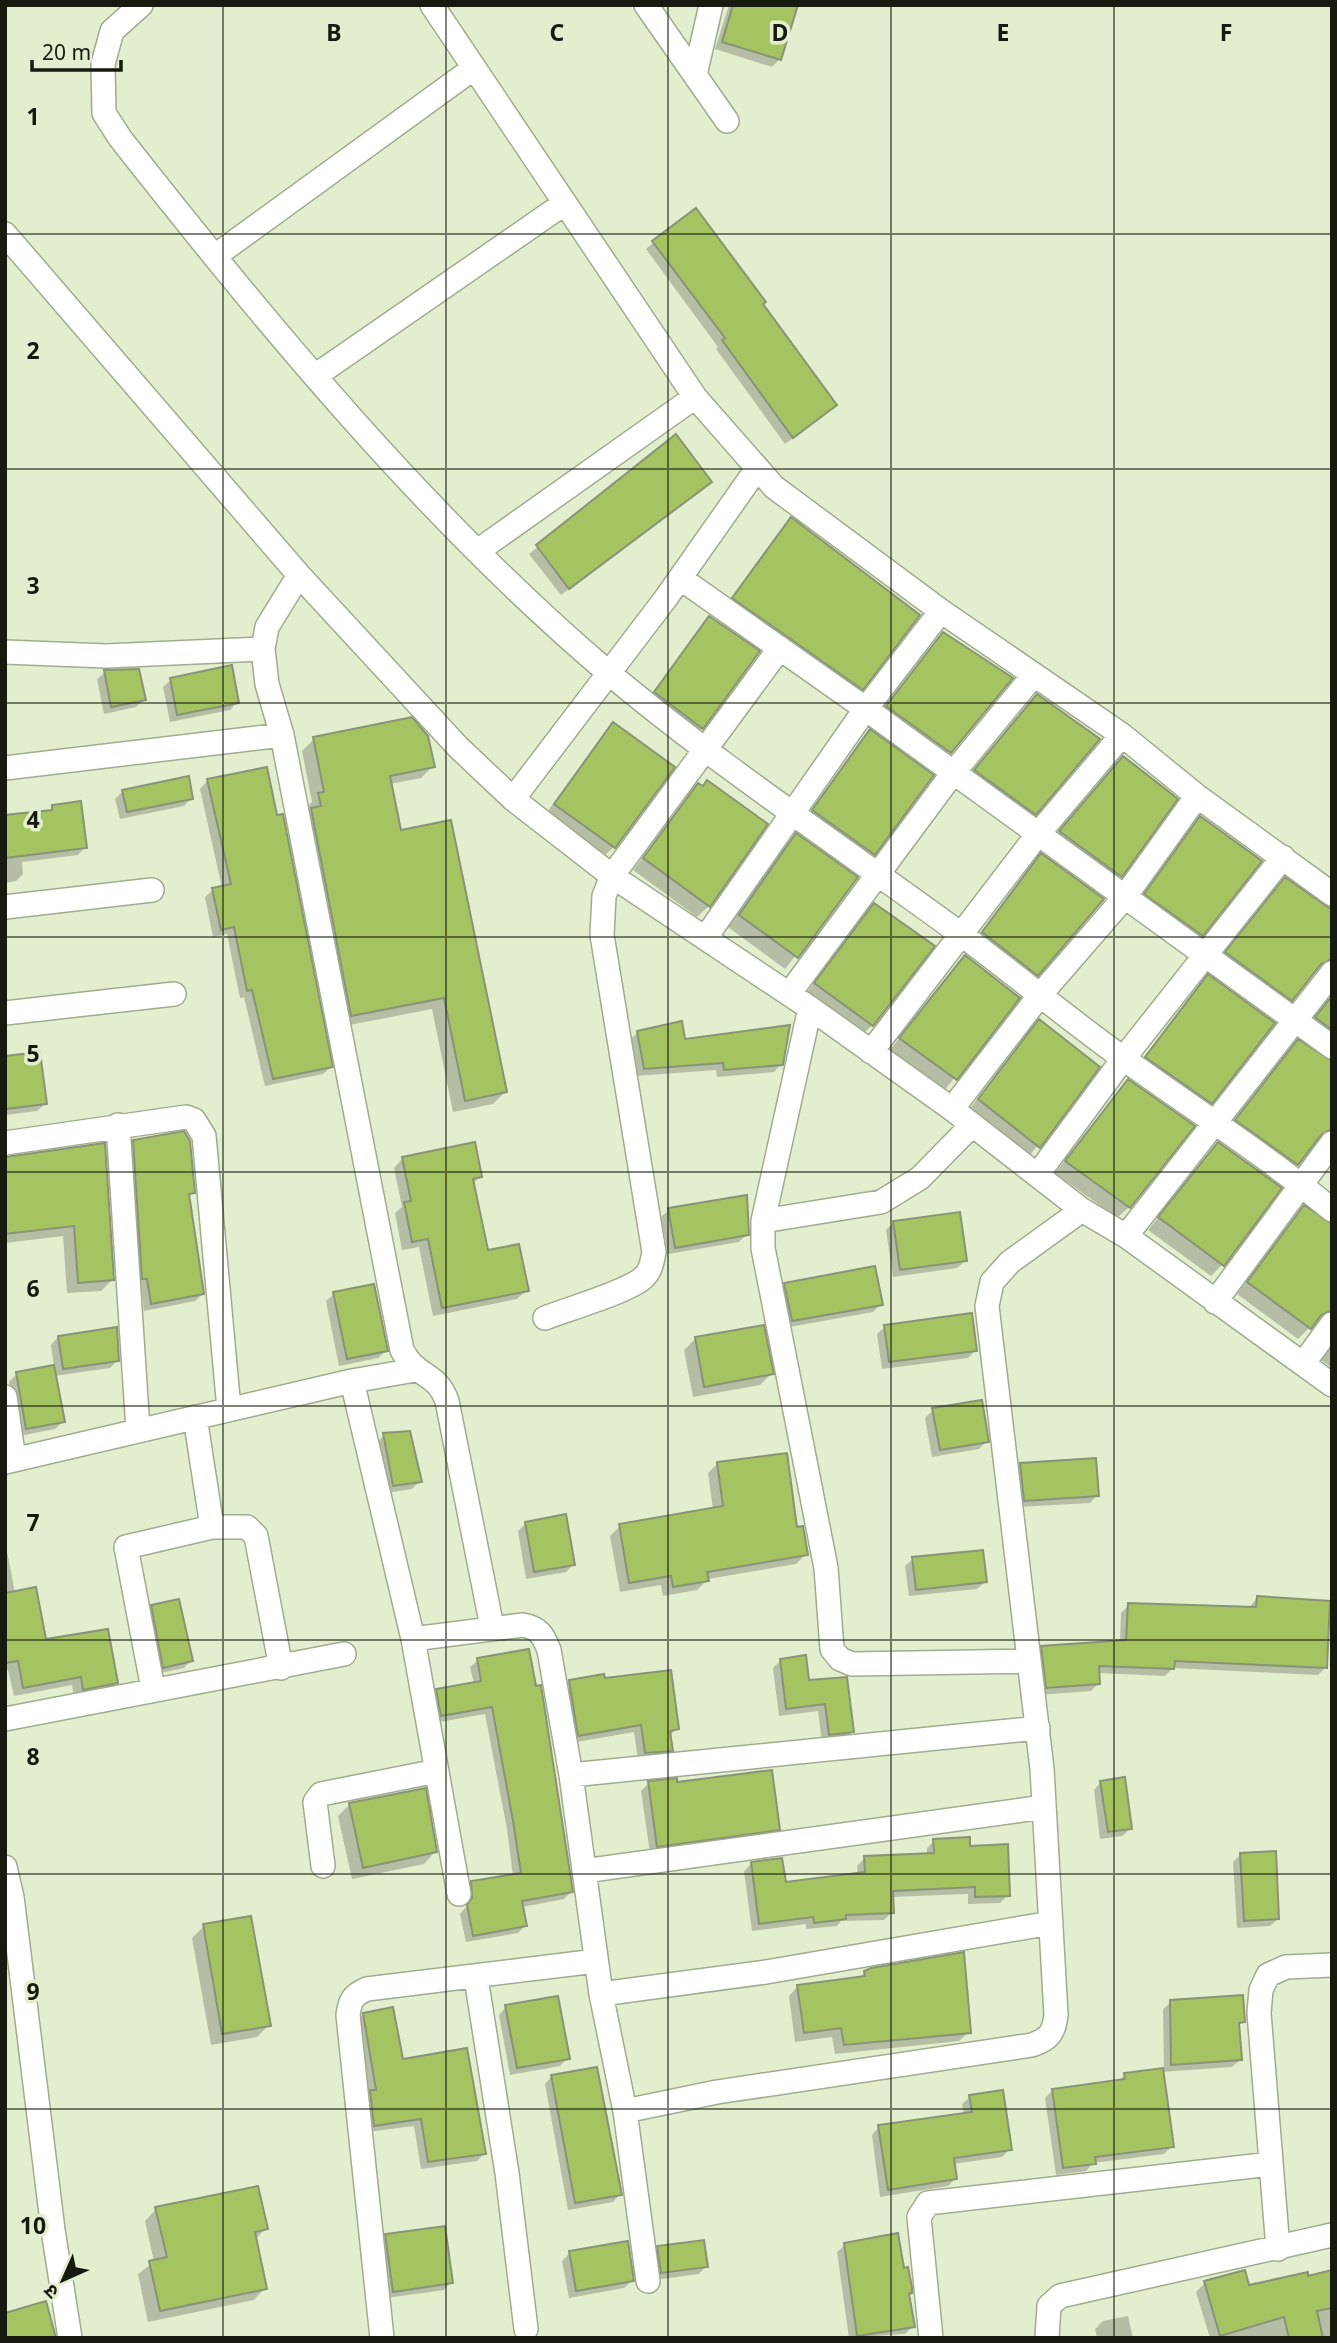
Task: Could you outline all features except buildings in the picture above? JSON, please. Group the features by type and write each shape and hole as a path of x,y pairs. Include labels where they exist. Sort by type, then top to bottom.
{"street":[{"path":"141,5 112,31 103,64 104,113 120,138 315,376 479,551 609,673 706,751 962,935 1123,1059 1300,1184 1332,1210"},
{"path":"432,5 695,397 756,470 797,507 1033,676 1122,735 1197,796 1332,894"},
{"path":"646,5 727,121"},
{"path":"695,75 711,5"},
{"path":"215,256 474,68"},
{"path":"315,376 565,202"},
{"path":"5,234 299,575 449,738 513,799 612,876 810,1008 952,1109 1082,1210 1126,1236 1332,1385"},
{"path":"479,551 695,397"},
{"path":"513,799 680,578 756,470"},
{"path":"299,575 267,627 263,649 267,684 282,735 399,1338 402,1350 415,1370 438,1381 447,1401 492,1627"},
{"path":"680,578 866,709 1332,1047"},
{"path":"706,937 795,814 866,709 941,611"},
{"path":"545,1318 642,1279 651,1268 654,1252 602,935 604,896 612,876 780,648"},
{"path":"5,652 106,656 263,649"},
{"path":"789,994 880,876 953,773 1033,676"},
{"path":"5,768 282,735"},
{"path":"871,1052 1038,834 1122,735"},
{"path":"952,1109 1040,995 1124,898 1197,796"},
{"path":"1038,1174 1123,1059 1283,857"},
{"path":"5,907 152,890"},
{"path":"1126,1236 1332,973"},
{"path":"5,1013 174,994"},
{"path":"810,1008 763,1221 762,1248 826,1568 832,1649 840,1659 852,1664 1029,1661"},
{"path":"5,1143 186,1117 200,1126 204,1136 229,1409"},
{"path":"118,1125 138,1430"},
{"path":"763,1221 881,1202 919,1178 972,1125"},
{"path":"1215,1302 1332,1143"},
{"path":"625,2111 717,2092 1032,2045 1048,2039 1054,2030 1056,2015 1038,1728 987,1306 992,1282 1010,1262 1082,1210"},
{"path":"1303,1364 1332,1324"},
{"path":"5,1397 10,1461 352,1381 415,1370"},
{"path":"352,1381 413,1639 459,1894"},
{"path":"195,1417 212,1527"},
{"path":"153,1689 125,1547 212,1527 247,1527 256,1536 281,1668"},
{"path":"413,1639 523,1625 535,1628 543,1634 549,1650 571,1774 601,1994 625,2111 648,2281"},
{"path":"5,1719 344,1654"},
{"path":"571,1774 1038,1728"},
{"path":"323,1866 315,1802 321,1794 437,1771"},
{"path":"584,1871 1044,1807"},
{"path":"5,1867 12,1897 53,2230 70,2338"},
{"path":"601,1994 766,1972 1051,1923"},
{"path":"382,2338 348,2015 350,2002 355,1994 367,1989 476,1978 596,1961"},
{"path":"1278,2249 1259,2014 1261,1990 1268,1975 1286,1967 1332,1965"},
{"path":"476,1978 507,2173 526,2329"},
{"path":"932,2338 919,2217 928,2203 1271,2164"},
{"path":"1047,2338 1049,2306 1060,2296 1332,2235"}]}
